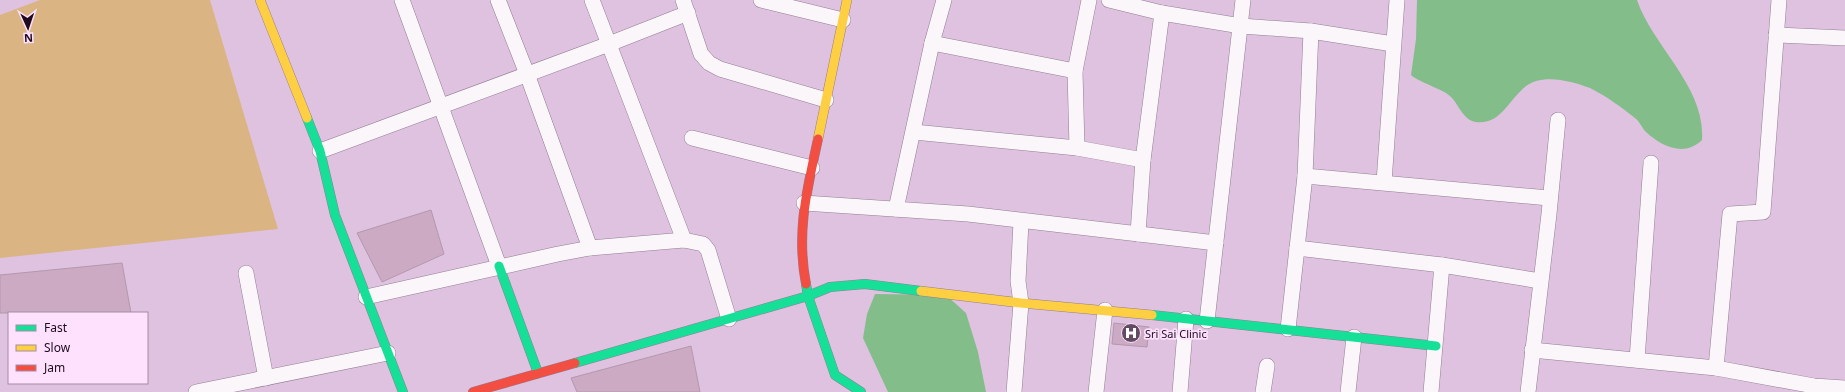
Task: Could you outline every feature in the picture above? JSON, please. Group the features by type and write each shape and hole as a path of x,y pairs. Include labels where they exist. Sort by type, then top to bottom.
{"street":[{"path":"260,0 320,151 335,215 402,392"},
{"path":"402,0 538,373"},
{"path":"498,0 527,74 590,248"},
{"path":"592,0 684,240"},
{"path":"761,0 843,20"},
{"path":"840,392 808,296 802,263 801,234 804,203 848,0"},
{"path":"896,210 932,43 944,0"},
{"path":"1077,148 1075,71 1089,0"},
{"path":"1109,0 1162,13 1240,26 1311,31 1393,44"},
{"path":"1207,321 1243,0"},
{"path":"1384,182 1397,0"},
{"path":"1716,368 1730,214 1763,212 1779,0"},
{"path":"320,151 609,44 686,6 702,54 709,63 720,69 826,100"},
{"path":"1138,234 1143,160 1162,13"},
{"path":"1288,330 1305,176 1311,31"},
{"path":"1776,35 1845,38"},
{"path":"932,43 1075,71"},
{"path":"1528,392 1549,214 1558,120"},
{"path":"914,132 1077,148 1143,160"},
{"path":"692,138 812,168"},
{"path":"1637,360 1651,163"},
{"path":"1305,176 1550,198"},
{"path":"804,203 968,214 1021,222 1216,243"},
{"path":"1014,392 1021,303 1018,281 1021,222"},
{"path":"366,297 499,266 590,248 684,240 703,244 708,250 729,319"},
{"path":"1297,248 1442,265 1540,281"},
{"path":"1431,392 1442,265"},
{"path":"246,273 266,378"},
{"path":"473,392 808,296 830,287 865,284 1021,303 1105,310 1436,346"},
{"path":"1096,392 1105,310"},
{"path":"1180,392 1186,319"},
{"path":"1348,392 1354,337"},
{"path":"1532,350 1716,368 1814,389 1845,388"},
{"path":"196,392 388,353"},
{"path":"1263,392 1267,366"},
{"path":"835,375 861,392"}],"shaded area":[{"path":"40,0 210,0 278,229 0,258 0,15"},
{"path":"1417,0 1637,0 1654,34 1677,68 1696,102 1701,121 1702,140 1688,148 1681,149 1666,146 1646,132 1635,118 1602,95 1590,88 1556,79 1536,81 1528,85 1501,113 1486,122 1472,121 1464,115 1448,94 1411,75 1416,39"},
{"path":"875,294 946,295 966,313 978,352 986,392 888,392 863,338 867,314"}],"building":[{"path":"431,210 444,254 382,282 357,233"},
{"path":"122,263 131,312 0,313 0,275"},
{"path":"1114,323 1149,327 1147,347 1112,344"},
{"path":"691,346 700,392 577,392 571,378"}],"traffic: fast":[{"path":"307,118 320,151 335,215 403,392"},
{"path":"499,266 538,373"},
{"path":"806,284 808,296 835,375 861,392"},
{"path":"575,363 808,296 830,287 865,284 921,291"},
{"path":"1152,315 1436,346"}],"traffic: slow":[{"path":"260,0 307,118"},
{"path":"818,139 847,0"},
{"path":"921,291 1021,303 1152,315"}],"traffic: jam":[{"path":"806,284 802,247 804,211 818,139"},
{"path":"473,392 575,363"}],"place":[{"name":"Sri Sai Clinic","path":"1131,333"}]}
